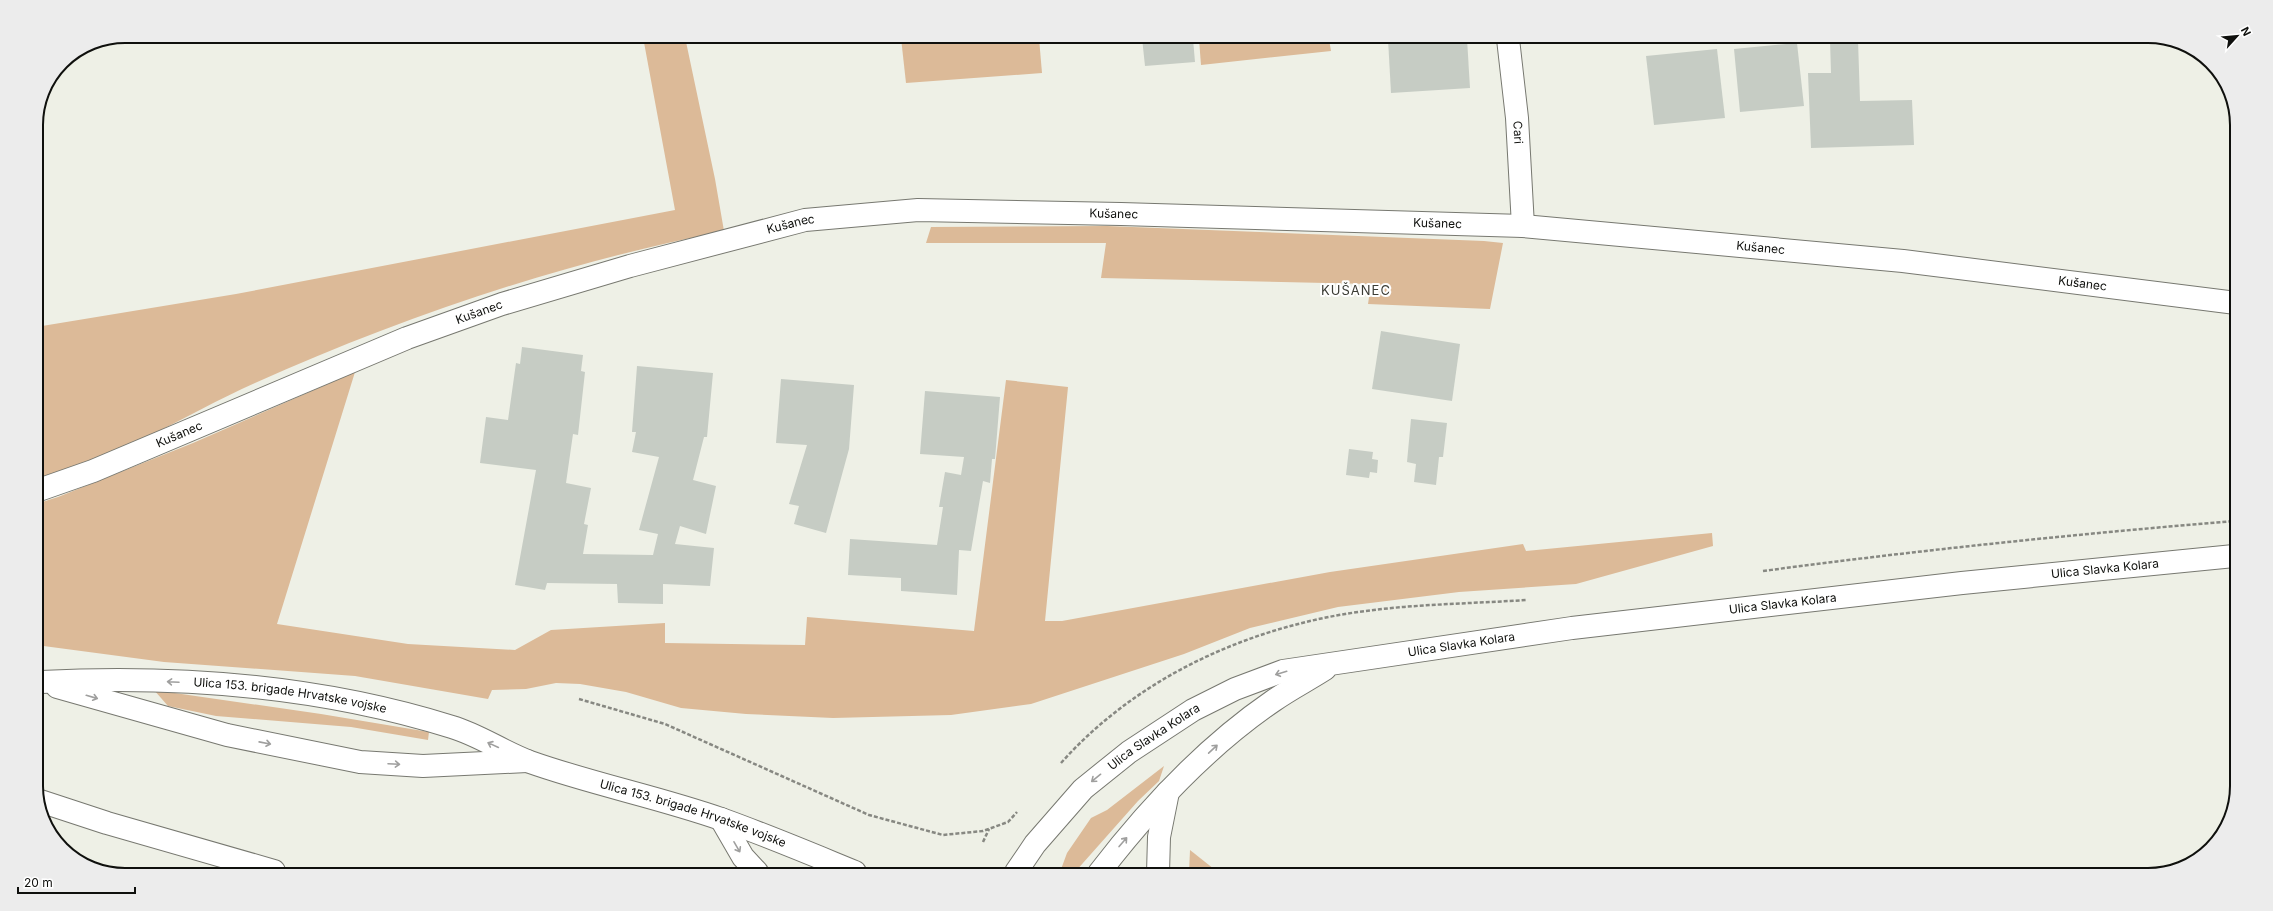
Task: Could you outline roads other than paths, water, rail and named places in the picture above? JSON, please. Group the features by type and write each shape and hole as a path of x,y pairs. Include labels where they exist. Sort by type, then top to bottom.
{"main road":[{"name":"Cari","path":"1508,43 1517,118 1523,226"},
{"name":"Kušanec","path":"43,489 93,471 407,338 502,304 630,266 805,220 918,210 1129,214 1523,226 1903,261 2230,302"},
{"name":"Ulica Slavka Kolara","path":"1019,868 1035,844 1083,789 1141,744 1193,710 1235,689 1283,671 1572,628 1962,583 2230,556"},
{"name":"Ulica Slavka Kolara","path":"1102,868 1120,845 1168,792 1224,738 1273,701 1333,664"},
{"name":"Ulica 153. brigade Hrvatske vojske","path":"43,682 99,679 218,684 341,699 455,728 529,761 721,819 845,868"},
{"name":"Ulica 153. brigade Hrvatske vojske","path":"43,683 227,735 360,762 423,766 529,761"},
{"path":"1158,868 1159,837 1168,792"},
{"path":"45,803 107,823 264,868"},
{"path":"721,819 743,857 753,868"}],"district":[{"name":"KUŠANEC","path":"1356,290"}]}
